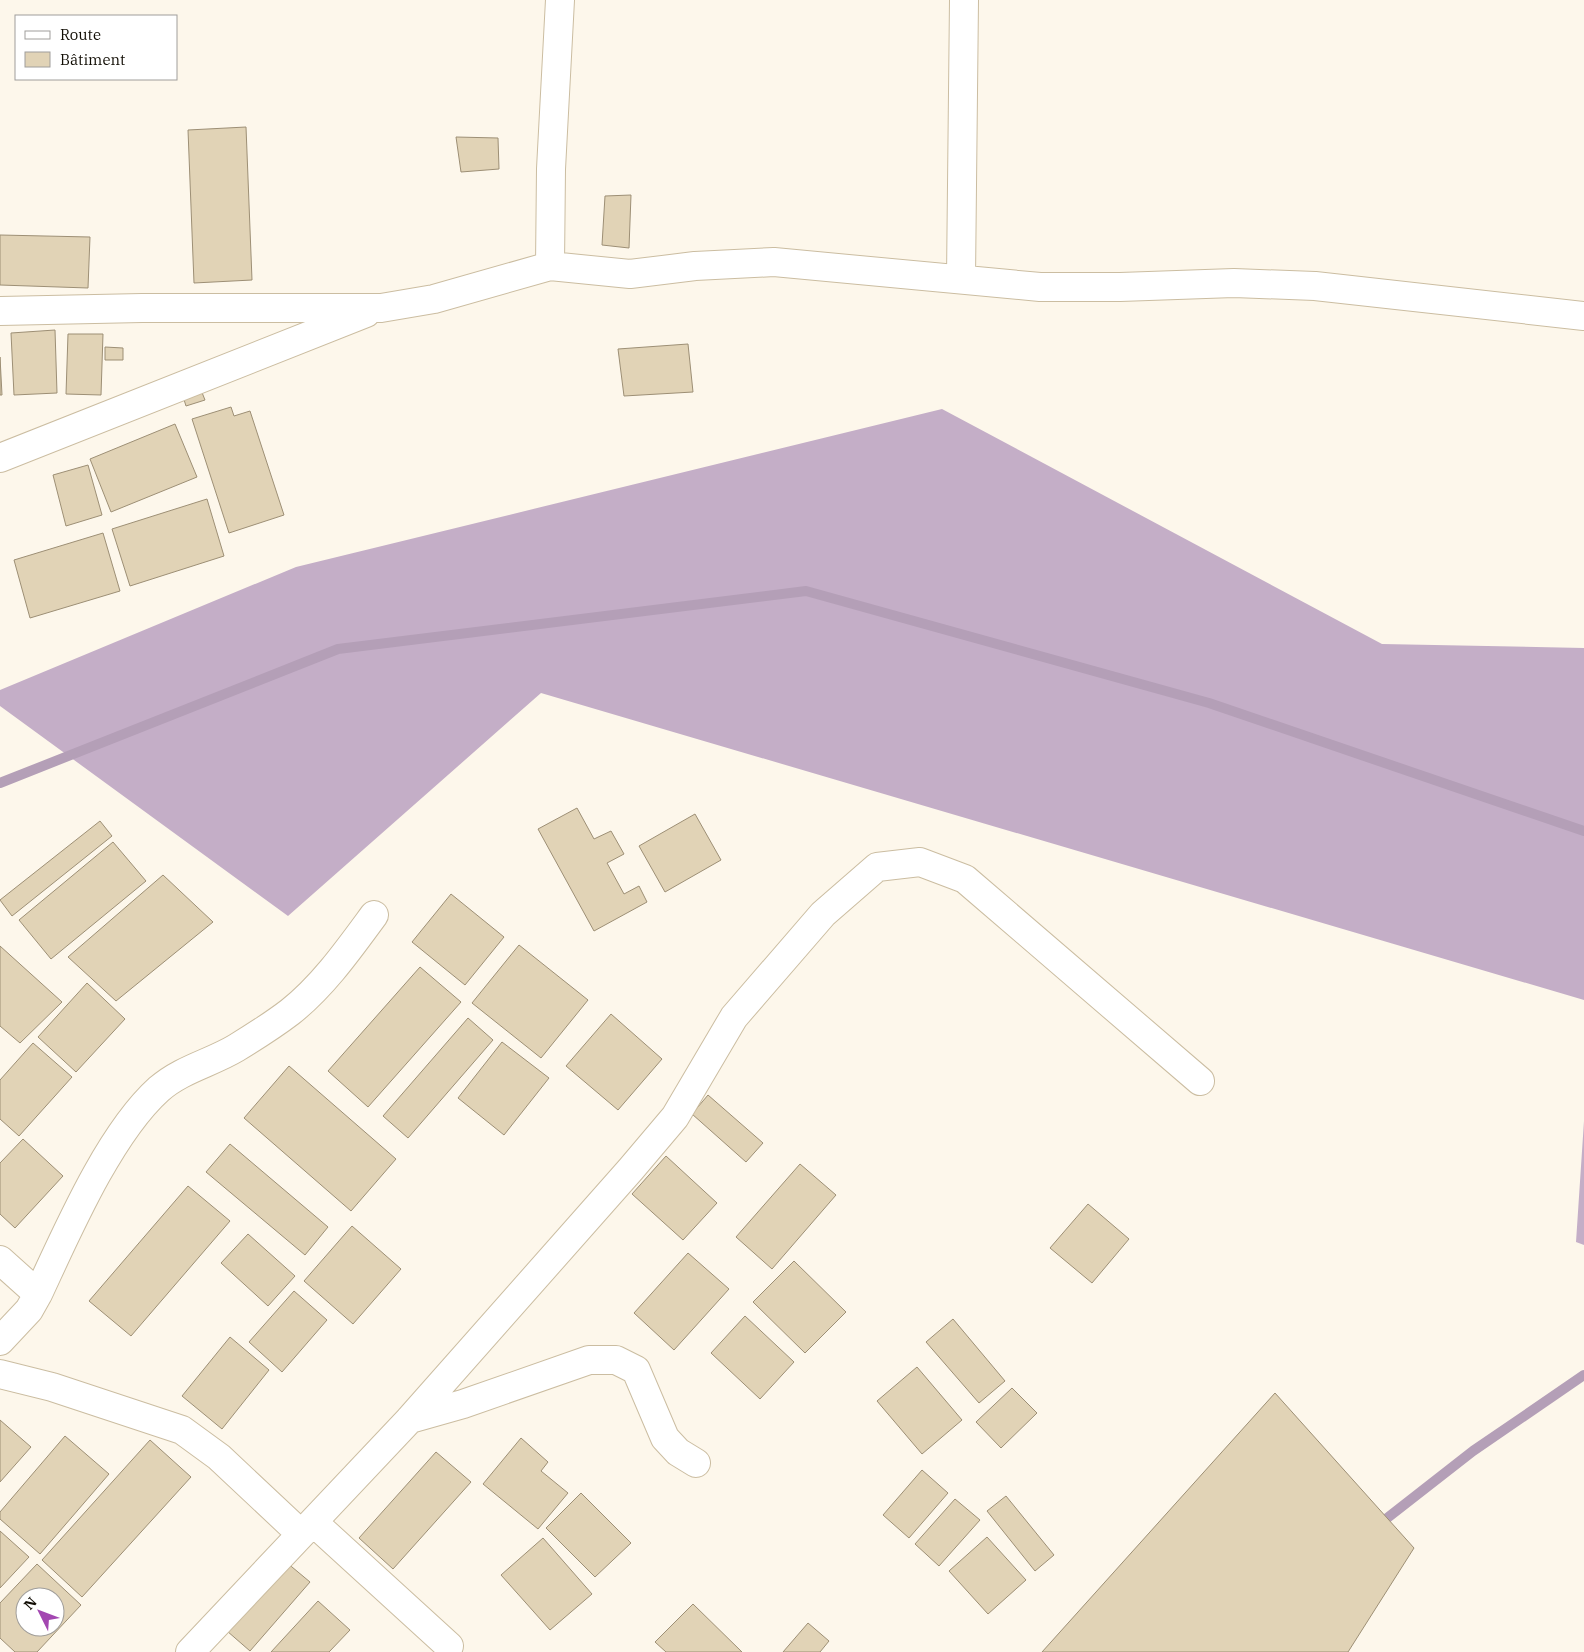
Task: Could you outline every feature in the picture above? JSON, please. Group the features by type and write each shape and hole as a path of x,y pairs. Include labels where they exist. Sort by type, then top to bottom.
{"street":[{"path":"550,266 551,169 560,0"},
{"path":"961,278 964,0"},
{"path":"0,311 142,308 381,308 434,299 550,266 630,274 695,266 774,262 961,278 1040,287 1120,287 1234,283 1315,286 1584,316"},
{"path":"0,458 381,308"},
{"path":"190,1652 410,1419 675,1117 734,1017 823,914 877,867 920,862 965,879 1200,1080"},
{"path":"0,1341 29,1310 98,1173 126,1128 158,1090 179,1074 234,1049 290,1012 331,971 374,915"},
{"path":"0,1260 38,1294"},
{"path":"410,1419 463,1404 589,1360 616,1360 636,1370 666,1438 678,1452 696,1463"},
{"path":"0,1374 52,1387 182,1430 219,1457 307,1528 449,1646"}],"shaded area":[{"path":"942,409 1382,644 1584,648 1584,1000 541,693 288,916 0,706 0,690 296,567"},
{"path":"1584,1121 1584,1245 1576,1242"}],"building":[{"path":"246,127 252,280 194,283 188,130"},
{"path":"456,137 498,138 499,169 461,172"},
{"path":"631,195 629,248 602,245 605,196"},
{"path":"0,235 90,237 88,288 0,285"},
{"path":"55,330 57,393 14,395 11,333"},
{"path":"68,334 103,334 101,395 66,394"},
{"path":"688,344 693,392 624,396 618,349"},
{"path":"105,347 123,348 123,360 105,360"},
{"path":"0,357 2,395 0,395"},
{"path":"199,385 205,400 186,406 181,390"},
{"path":"231,407 234,416 250,411 284,515 229,533 192,419"},
{"path":"175,424 197,477 111,512 90,459"},
{"path":"88,465 102,515 66,526 53,475"},
{"path":"207,499 224,556 130,586 112,529"},
{"path":"103,533 120,591 30,618 14,560"},
{"path":"577,808 594,839 611,831 624,854 607,863 624,894 639,886 647,902 594,931 538,829"},
{"path":"695,814 721,860 665,892 639,846"},
{"path":"100,821 112,836 12,916 0,900"},
{"path":"113,842 146,881 51,959 19,920"},
{"path":"163,875 213,922 116,1001 68,957"},
{"path":"451,894 504,937 465,985 412,942"},
{"path":"519,945 588,1000 541,1058 472,1003"},
{"path":"0,946 62,1002 20,1043 0,1026"},
{"path":"420,967 461,1002 368,1107 328,1071"},
{"path":"87,983 125,1019 76,1072 38,1037"},
{"path":"611,1014 662,1059 618,1110 566,1066"},
{"path":"468,1018 493,1040 408,1138 383,1116"},
{"path":"502,1042 549,1078 504,1135 458,1098"},
{"path":"33,1043 72,1077 19,1136 0,1119 0,1080"},
{"path":"289,1066 396,1159 351,1211 244,1118"},
{"path":"708,1095 763,1143 746,1162 692,1114"},
{"path":"23,1139 63,1176 15,1228 0,1214 0,1163"},
{"path":"230,1144 328,1227 305,1255 206,1172"},
{"path":"666,1156 717,1203 683,1240 632,1194"},
{"path":"800,1164 836,1195 772,1269 736,1237"},
{"path":"188,1186 230,1221 131,1336 89,1301"},
{"path":"1088,1204 1129,1239 1092,1283 1050,1248"},
{"path":"352,1226 401,1269 353,1324 304,1281"},
{"path":"248,1234 295,1276 268,1306 221,1263"},
{"path":"688,1253 729,1289 674,1350 634,1313"},
{"path":"794,1261 846,1312 805,1353 753,1302"},
{"path":"294,1291 327,1320 282,1372 249,1342"},
{"path":"745,1316 794,1362 760,1399 711,1353"},
{"path":"953,1319 1005,1381 979,1403 926,1342"},
{"path":"230,1337 269,1370 222,1429 182,1396"},
{"path":"917,1367 962,1420 922,1454 877,1401"},
{"path":"1012,1388 1037,1413 1001,1448 976,1422"},
{"path":"1275,1393 1414,1548 1348,1652 1042,1652"},
{"path":"0,1420 31,1447 0,1482"},
{"path":"65,1436 109,1474 40,1554 0,1519 0,1512"},
{"path":"521,1438 548,1462 541,1471 568,1493 538,1529 483,1484"},
{"path":"150,1440 191,1477 82,1597 42,1560"},
{"path":"436,1452 471,1482 393,1569 359,1538"},
{"path":"922,1470 948,1493 909,1538 883,1515"},
{"path":"581,1493 631,1543 595,1577 546,1528"},
{"path":"1006,1496 1054,1555 1035,1571 987,1511"},
{"path":"955,1499 980,1520 939,1566 915,1544"},
{"path":"0,1531 29,1557 0,1588"},
{"path":"987,1537 1026,1580 988,1614 949,1571"},
{"path":"543,1538 592,1594 550,1630 501,1575"},
{"path":"286,1562 310,1582 250,1651 227,1631"},
{"path":"37,1564 62,1587 15,1587"},
{"path":"15,1587 15,1637 51,1637 37,1652 15,1652 0,1638 0,1603"},
{"path":"65,1590 81,1605 65,1622"},
{"path":"318,1601 350,1630 329,1652 271,1652"},
{"path":"693,1604 742,1652 666,1652 655,1642"},
{"path":"808,1623 829,1641 820,1652 783,1652"}],"waterway":[{"path":"0,783 338,649 806,591 1209,703 1584,831"},
{"path":"1377,1526 1473,1451 1584,1375"}]}
